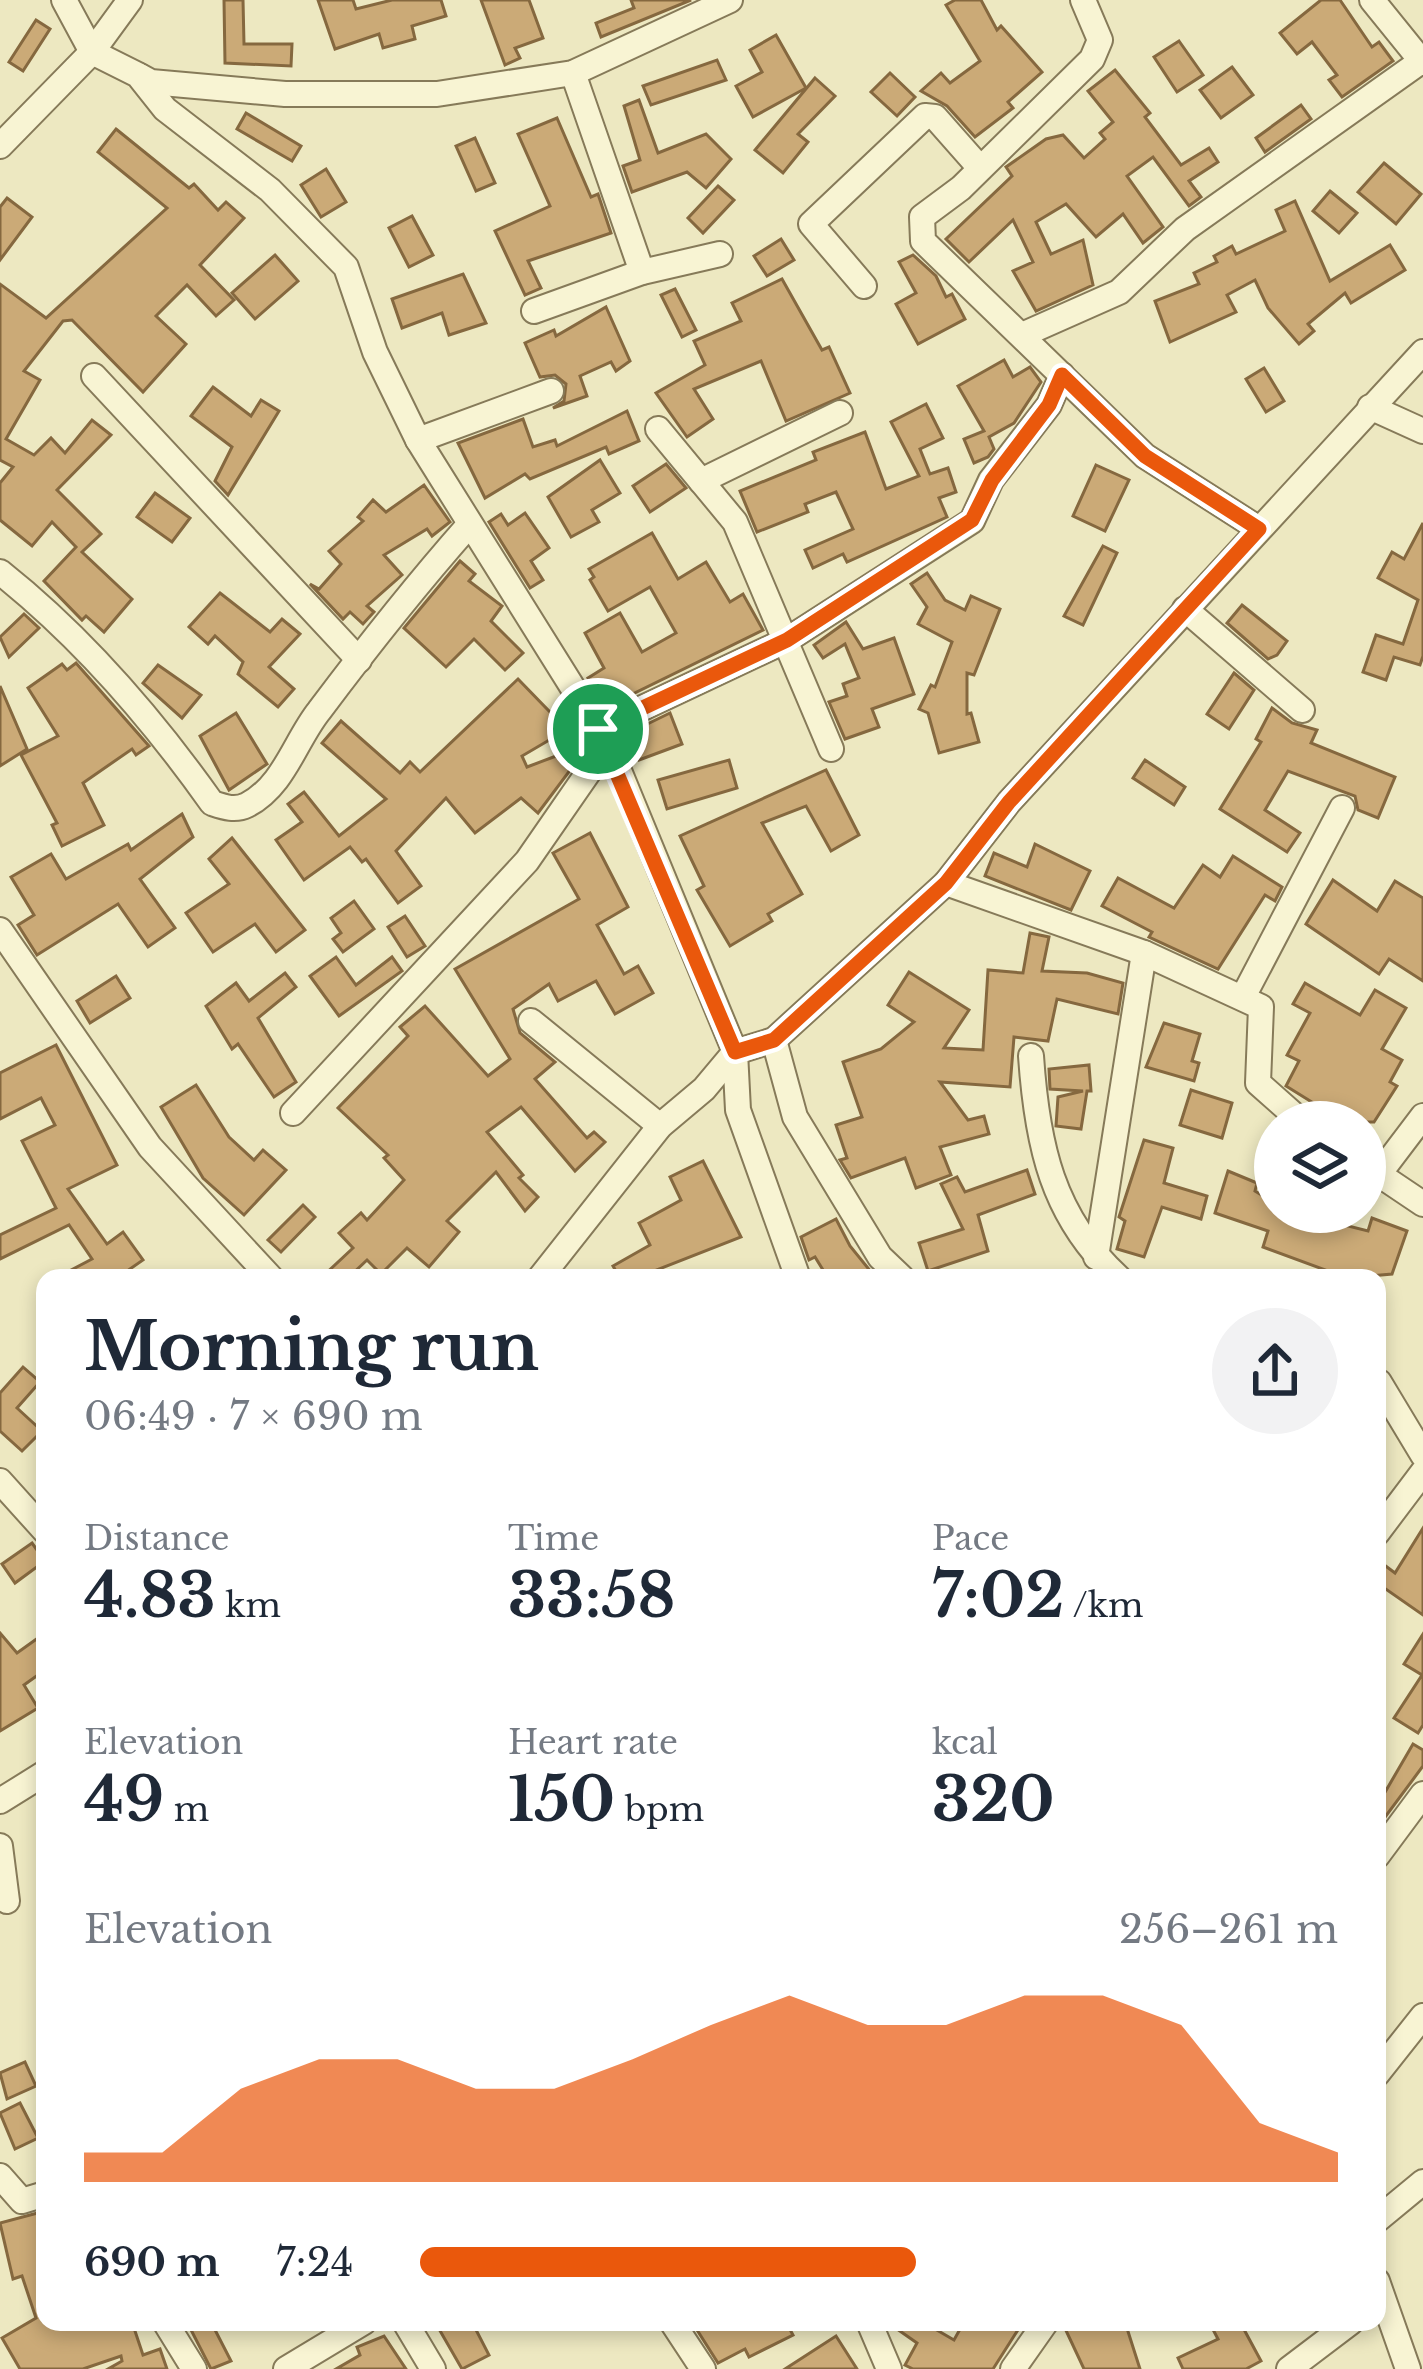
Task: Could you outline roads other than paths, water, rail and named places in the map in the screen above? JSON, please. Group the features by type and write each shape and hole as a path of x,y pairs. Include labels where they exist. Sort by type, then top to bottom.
{"street":[{"path":"64,0 92,52 151,82 285,94 437,94 573,73 730,0"},
{"path":"0,146 92,52 130,0"},
{"path":"1083,0 1100,40 1092,59 922,217 923,241 1145,456 1259,529"},
{"path":"1022,335 1119,292 1185,229 1422,63 1372,0"},
{"path":"573,73 642,272"},
{"path":"137,75 165,109 270,190 346,267 375,352 418,440 603,737 735,1052 738,1110 795,1269"},
{"path":"864,286 811,224 925,116 935,117 980,168"},
{"path":"534,311 642,272 720,254"},
{"path":"547,1269 660,1126 704,1089 735,1052 774,1040 946,883 1009,802 1423,352"},
{"path":"293,1113 526,861 603,737 787,640 972,520 992,480 1049,405 1062,375"},
{"path":"94,376 359,660"},
{"path":"418,440 551,391"},
{"path":"1370,407 1423,431"},
{"path":"701,481 840,413"},
{"path":"658,429 735,522 831,749"},
{"path":"0,572 52,613 133,700 212,803 232,809 249,805 291,762 314,716 404,598 469,525"},
{"path":"1185,609 1302,710"},
{"path":"1243,998 1342,808"},
{"path":"946,883 1144,953 1262,1007 1258,1083 1278,1101"},
{"path":"0,930 150,1148 263,1269"},
{"path":"1096,1257 1144,953"},
{"path":"531,1021 660,1126"},
{"path":"774,1040 795,1118 880,1256 893,1269"},
{"path":"1031,1056 1036,1125 1058,1199 1109,1269"},
{"path":"1386,1154 1423,1116"},
{"path":"1386,1179 1423,1204"},
{"path":"1386,1394 1423,1455"},
{"path":"1386,1521 1423,1472"},
{"path":"0,1481 36,1521"},
{"path":"0,1801 36,1779"},
{"path":"1386,1844 1423,1794"},
{"path":"0,1846 7,1900"},
{"path":"1386,2063 1423,2017"},
{"path":"0,2176 22,2201 36,2197"},
{"path":"1386,2213 1423,2182"},
{"path":"1386,2308 1412,2359"},
{"path":"171,2331 194,2369"},
{"path":"286,2369 349,2331"},
{"path":"410,2331 433,2369"},
{"path":"678,2331 703,2369"},
{"path":"873,2331 889,2369"},
{"path":"1013,2369 1040,2331"},
{"path":"1289,2369 1339,2331"}]}
